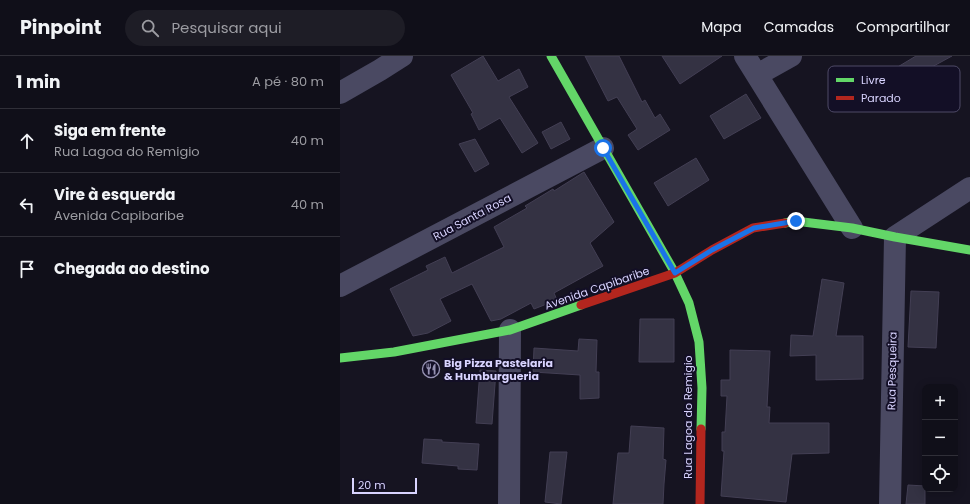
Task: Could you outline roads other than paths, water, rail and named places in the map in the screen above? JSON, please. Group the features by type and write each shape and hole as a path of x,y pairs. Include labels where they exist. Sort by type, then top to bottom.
{"street":[{"path":"340,93 402,56"},
{"name":"Rua Lagoa do Remigio","path":"551,56 675,273 689,303 699,342 702,388 700,504"},
{"path":"745,56 852,228"},
{"path":"757,75 791,56"},
{"name":"Rua Santa Rosa","path":"340,286 603,148"},
{"path":"895,238 970,188"},
{"name":"Avenida Capibaribe","path":"340,358 394,352 510,330 675,273 712,250 754,228 796,221 852,228 895,238 970,250"},
{"name":"Rua Pesqueira","path":"890,504 895,238"},
{"path":"509,504 510,330"}],"place":[{"name":"Big Pizza Pastelaria & Humburgueria","path":"431,369"}]}
